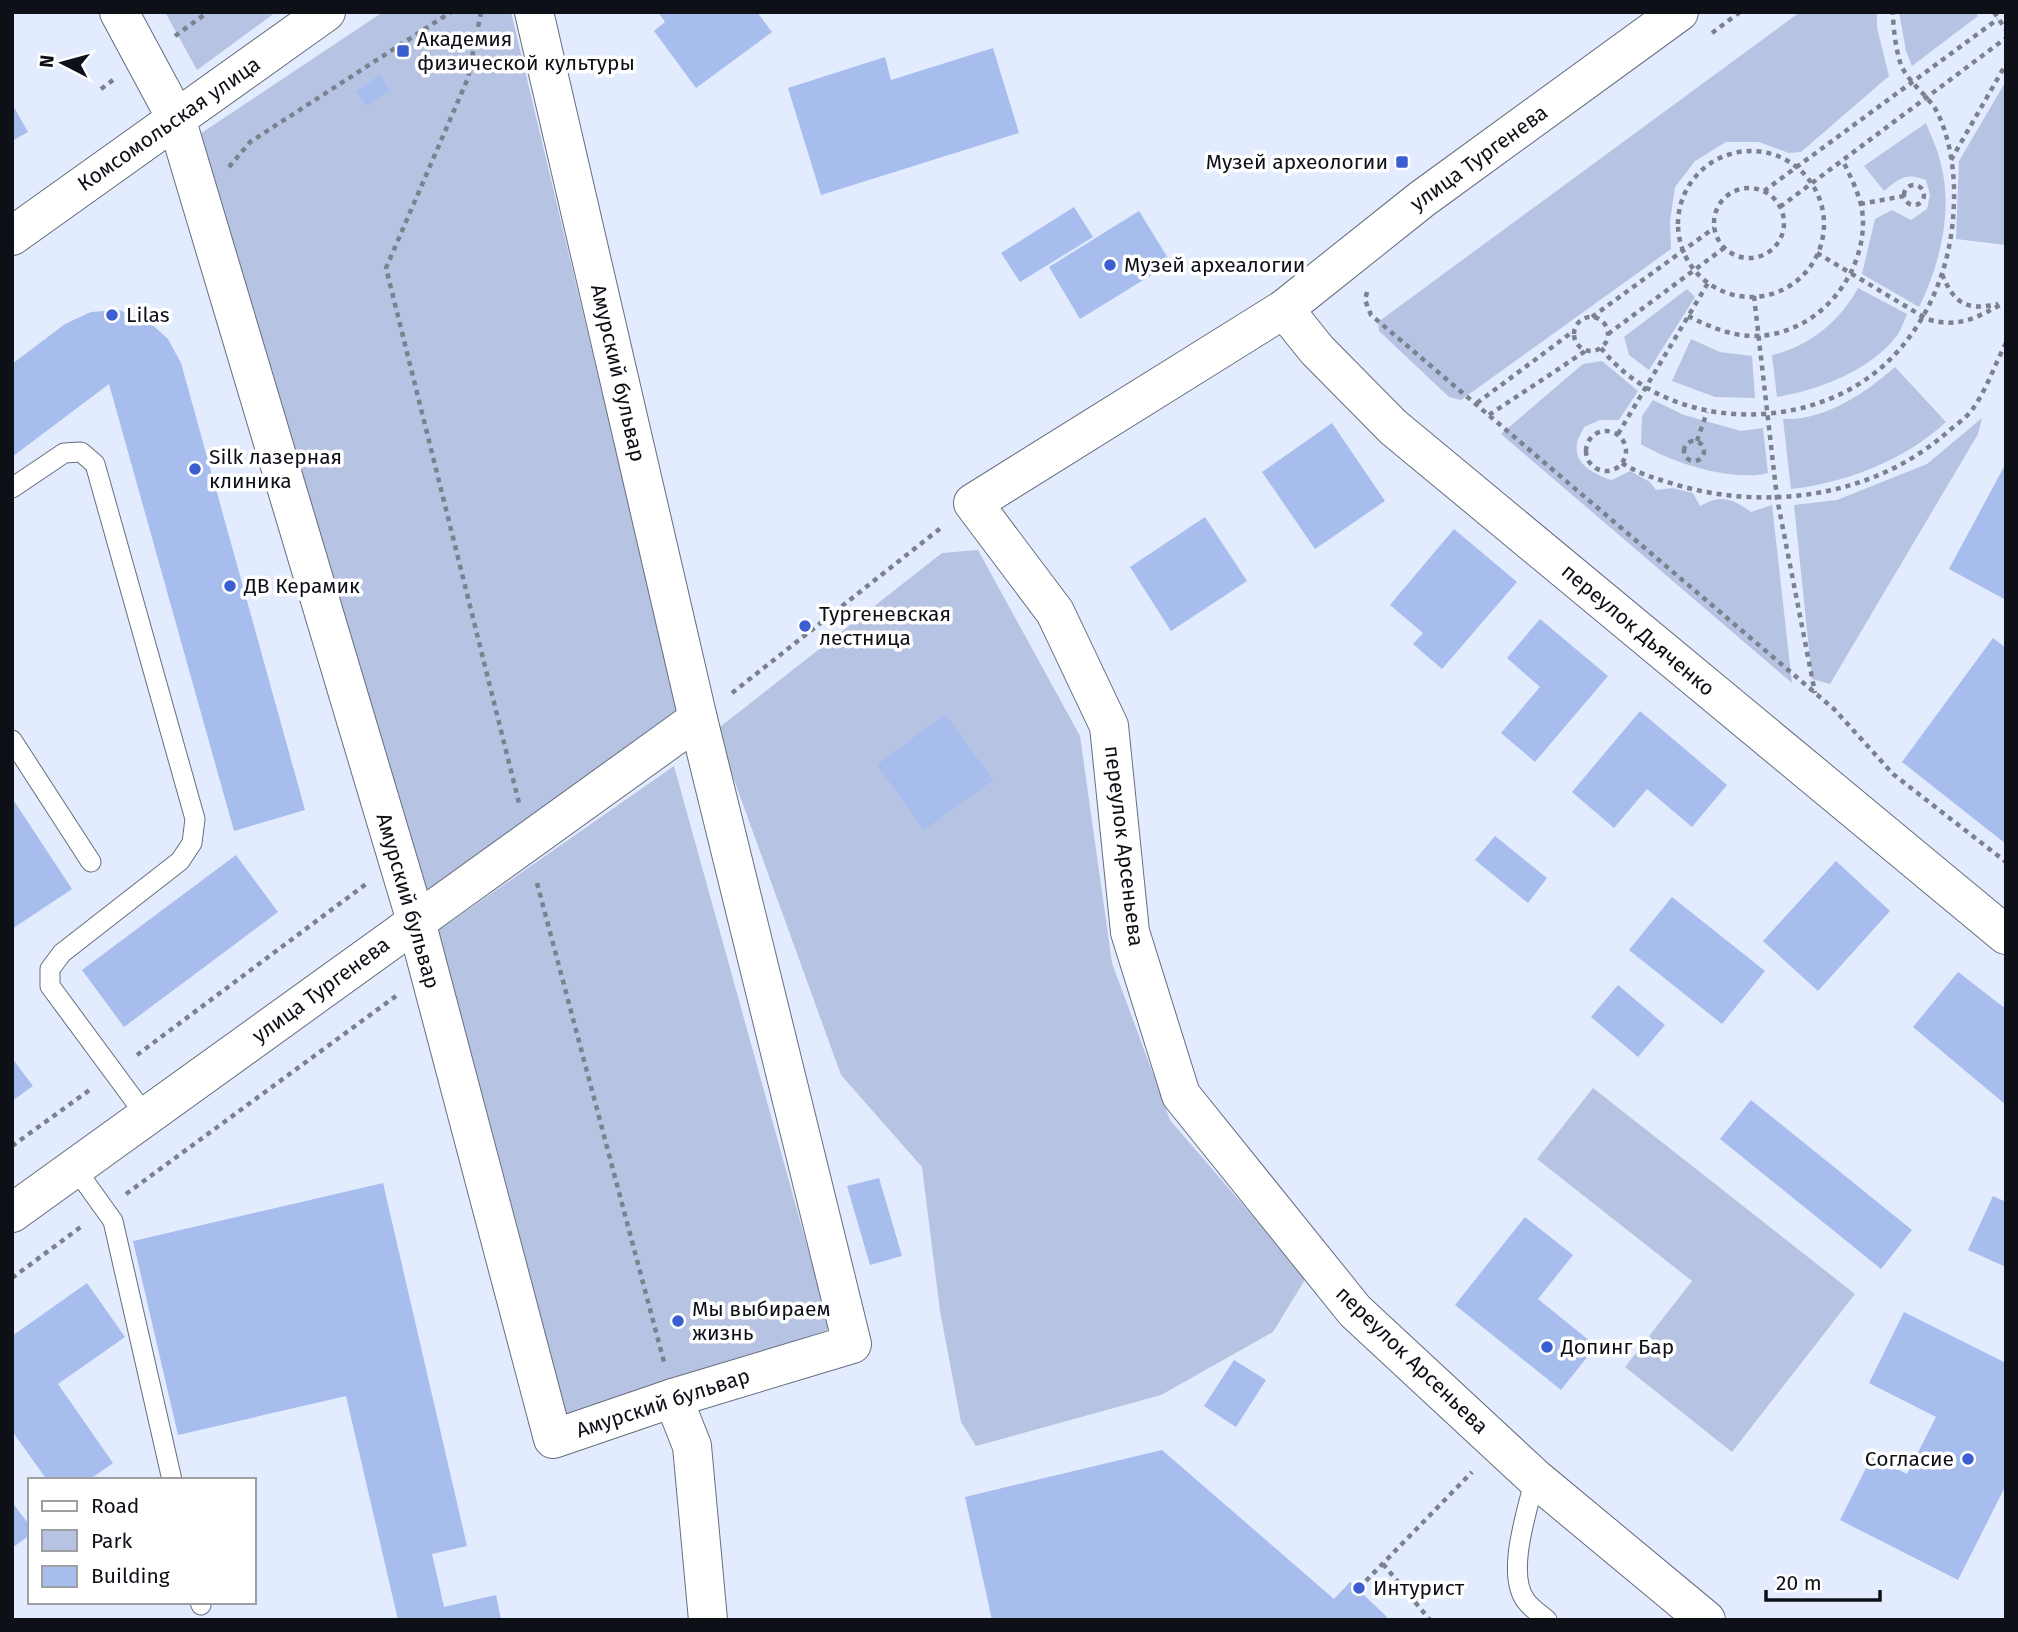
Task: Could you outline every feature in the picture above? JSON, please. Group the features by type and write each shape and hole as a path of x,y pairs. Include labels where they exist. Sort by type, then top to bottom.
{"street":[{"name":"Амурский бульвар","path":"119,12 176,118 416,921 553,1439 673,1398 852,1344 698,719 534,12"},
{"name":"Комсомольская улица","path":"12,236 326,12"},
{"name":"улица Тургенева","path":"1284,309 1422,199 1693,24"},
{"path":"973,503 1284,309"},
{"name":"переулок Дьяченко","path":"1284,309 1317,350 1393,427 2006,935"},
{"name":"переулок Арсеньева","path":"973,503 1055,612 1109,726 1130,932 1181,1095 1355,1311 1535,1478 1706,1620"},
{"name":"улица Тургенева","path":"12,1213 698,719"},
{"path":"673,1398 692,1446 708,1620"}],"lane":[{"path":"12,488 64,453 81,452 95,464 195,819 192,843 180,861 62,953 50,969 50,986 146,1116"},
{"path":"12,740 91,862"},
{"path":"75,1168 113,1221 172,1478"},
{"path":"1535,1478 1517,1560 1518,1581 1525,1601 1547,1620"}],"path":[{"path":"181,32 208,12"},
{"path":"227,169 250,142 451,12"},
{"path":"481,12 468,78 386,268 516,790 526,841 673,1398"},
{"path":"1693,24 1740,12"},
{"path":"1601,348 1629,377 1664,398 1707,412 1768,414 1818,404 1863,382 1902,348 1924,317 1942,274 1950,242 1954,196 1950,148 1938,114 1902,66 1893,21 1894,12"},
{"path":"1994,12 2006,30"},
{"path":"1764,191 1998,19"},
{"path":"1780,207 2006,38"},
{"path":"1951,160 2006,64"},
{"path":"1762,151 1785,159 1796,167 1817,193 1823,216 1822,240 1813,262 1797,280 1776,292 1754,296 1729,294 1708,283 1695,270 1680,244 1678,220 1683,196 1696,175 1714,160 1737,152 1762,151"},
{"path":"1688,316 1722,332 1759,335 1790,329 1821,312 1843,286 1850,273 1858,255 1863,221 1857,187 1843,161"},
{"path":"1914,185 1920,187 1924,195 1922,201 1913,205 1907,203 1904,196 1905,190 1914,185"},
{"path":"1751,188 1764,191 1780,207 1784,230 1771,251 1760,257 1748,259 1736,256 1718,241 1714,227 1716,209 1731,193 1751,188"},
{"path":"1860,204 1904,196"},
{"path":"1477,403 1575,330 1579,322 1592,317 1714,227"},
{"path":"1608,334 1724,248"},
{"path":"1817,253 1924,317 1941,324 1969,321 2005,302"},
{"path":"1942,274 1947,288 1958,302 1975,307 2005,302"},
{"path":"1374,282 1365,300 1371,315 1834,709 1893,774 2006,862"},
{"path":"1618,434 1708,283"},
{"path":"1754,296 1777,498 1815,695"},
{"path":"1489,415 1587,350 1601,348 1608,334 1604,323 1592,317"},
{"path":"1575,330 1577,343 1587,350"},
{"path":"1622,463 1651,478 1705,493 1765,500 1824,493 1881,474 1926,450 1972,411 2006,343"},
{"path":"1697,441 1707,412"},
{"path":"1606,430 1618,434 1626,445 1622,463 1611,471 1591,465 1586,453 1588,440 1593,434 1606,430"},
{"path":"1690,441 1697,441 1704,447 1704,454 1698,461 1691,461 1685,456 1685,446 1690,441"},
{"path":"698,719 973,503"},
{"path":"12,1146 375,878"},
{"path":"12,1278 405,989"},
{"path":"1359,1588 1499,1443"},
{"path":"1383,1564 1430,1620"}],"green space":[{"path":"165,12 276,12 197,70"},
{"path":"383,12 511,12 679,715 424,893 200,134"},
{"path":"1800,12 1877,12 1877,28 1889,76 1801,152 1789,153 1759,142 1726,142 1695,161 1675,187 1670,221 1671,249 1461,400 1449,397 1379,331 1378,322"},
{"path":"1899,12 1975,12 1978,16 1912,66 1906,51"},
{"path":"2006,81 2006,245 1956,239 1959,161"},
{"path":"1926,123 1940,159 1946,200 1938,256 1919,307 1862,274 1875,219 1892,210 1911,220 1927,209 1930,195 1926,180 1904,178 1884,191 1864,166"},
{"path":"1858,288 1907,314 1898,334 1887,347 1859,368 1827,383 1777,397 1772,355 1799,346 1822,331 1842,312"},
{"path":"1687,289 1695,297 1649,370 1629,355 1624,337"},
{"path":"1691,339 1720,352 1752,356 1755,398 1715,397 1672,381"},
{"path":"1602,361 1638,391 1619,420 1600,420 1584,427 1577,451 1587,468 1612,480 1630,471 1650,482 1656,490 1672,488 1693,493 1700,506 1720,499 1738,503 1751,512 1772,505 1792,683 1501,434 1583,364"},
{"path":"1895,367 1946,422 1912,448 1874,467 1833,481 1791,489 1783,419 1813,416 1828,411 1857,396"},
{"path":"1653,400 1684,415 1741,431 1763,428 1768,473 1720,473 1685,464 1641,444 1642,416"},
{"path":"1982,418 1978,434 1830,684 1812,679 1794,505 1837,500 1927,464"},
{"path":"978,550 1080,736 1112,963 1170,1120 1306,1278 1273,1332 1161,1395 976,1446 961,1422 940,1311 922,1167 841,1075 716,730 942,553"},
{"path":"674,766 830,1329 560,1418 435,933"},
{"path":"1593,1088 1855,1294 1732,1452 1625,1367 1692,1281 1537,1159"}],"building":[{"path":"658,12 757,12 772,32 696,88 654,31 665,22"},
{"path":"993,48 1019,133 821,195 788,88 885,57 891,80"},
{"path":"380,75 390,90 367,106 356,91"},
{"path":"12,104 28,132 12,141"},
{"path":"1074,207 1093,237 1020,282 1001,253"},
{"name":"Музей археалогии","path":"1139,211 1171,263 1080,319 1049,267"},
{"path":"119,310 147,320 168,339 181,363 305,810 234,831 109,384 12,457 12,364 65,324 91,312"},
{"path":"1332,423 1385,501 1315,549 1262,472"},
{"path":"2006,463 2006,600 1949,569"},
{"path":"1205,517 1247,581 1171,631 1130,567"},
{"path":"1454,529 1517,582 1442,669 1413,644 1423,633 1390,605"},
{"path":"1540,619 1608,676 1535,762 1501,733 1540,687 1507,658"},
{"path":"1993,638 2006,648 2006,844 1902,762"},
{"path":"1640,711 1727,785 1692,827 1647,789 1614,828 1572,792"},
{"path":"945,714 993,780 924,830 877,765"},
{"path":"12,798 72,889 12,929"},
{"path":"1495,836 1547,878 1528,903 1475,860"},
{"path":"236,855 278,912 124,1027 82,970"},
{"path":"1836,861 1890,911 1818,991 1763,941"},
{"path":"1672,897 1765,971 1722,1024 1629,950"},
{"path":"1958,972 2006,1009 2006,1105 1913,1027"},
{"path":"1618,985 1665,1025 1638,1057 1591,1017"},
{"path":"12,1058 33,1086 12,1101"},
{"path":"1751,1100 1912,1230 1881,1269 1720,1139"},
{"path":"879,1178 902,1256 870,1265 847,1186"},
{"path":"383,1183 467,1546 432,1554 444,1607 496,1595 501,1620 398,1620 346,1396 178,1435 133,1241"},
{"path":"1993,1196 2006,1202 2006,1267 1968,1250"},
{"path":"1525,1217 1573,1255 1538,1299 1596,1346 1561,1390 1455,1305"},
{"path":"87,1283 125,1337 58,1384 113,1463 92,1478 46,1478 12,1431 12,1336"},
{"path":"1904,1312 2006,1363 2006,1485 1958,1580 1840,1520 1872,1456 1907,1474 1936,1417 1869,1383"},
{"path":"1234,1360 1266,1380 1236,1427 1204,1406"},
{"path":"1162,1450 1334,1599 1350,1582 1387,1617 1385,1620 992,1620 965,1497"},
{"path":"12,1502 28,1523 28,1536 12,1548"}],"place":[{"name":"Академия физической культуры","path":"403,51"},
{"name":"Музей археологии","path":"1402,162"},
{"name":"Музей археалогии","path":"1110,265"},
{"name":"Lilas","path":"112,315"},
{"name":"Silk лазерная клиника","path":"195,469"},
{"name":"ДВ Керамик","path":"230,586"},
{"name":"Тургеневская лестница","path":"805,626"},
{"name":"Мы выбираем жизнь","path":"678,1321"},
{"name":"Допинг Бар","path":"1547,1347"},
{"name":"Согласие","path":"1968,1459"},
{"name":"Интурист","path":"1359,1588"}]}
